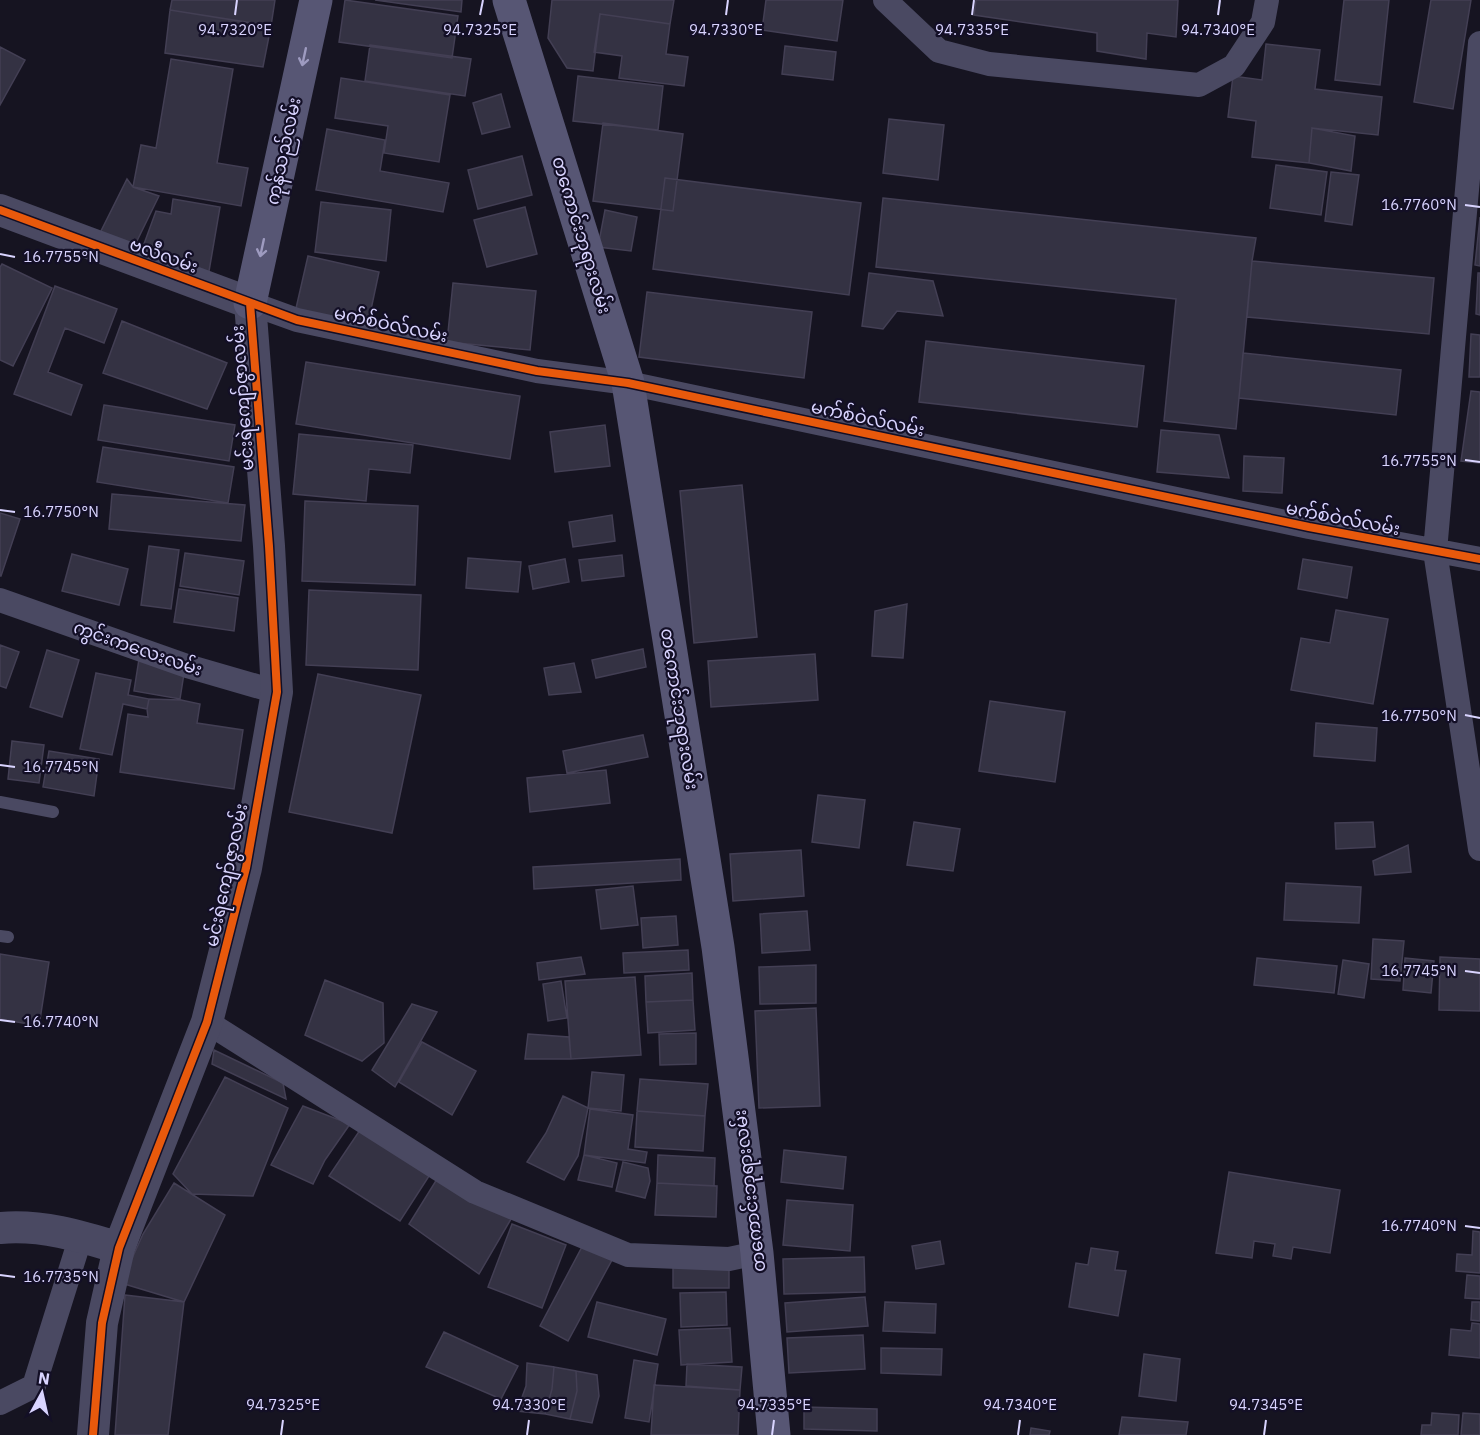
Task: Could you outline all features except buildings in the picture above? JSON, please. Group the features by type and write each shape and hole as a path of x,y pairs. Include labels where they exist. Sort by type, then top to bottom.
{"main road":[{"name":"ကုန်သည်လမ်း","path":"250,303 316,0"},
{"name":"တကောင်းဘုရားလမ်း","path":"509,0 628,383 718,947 757,1253 774,1435"}],"street":[{"path":"885,0 939,51 967,59 989,64 1199,85 1234,66 1263,22 1268,0"},
{"path":"1480,44 1435,551 1480,849"},
{"name":"ဗလီလမ်း","path":"0,210 250,303"},
{"name":"မက်စ်ဝဲလ်လမ်း","path":"250,303 297,320 514,366 628,383 1297,525 1480,559"},
{"name":"မင်းရဲကျော်ဇွာလမ်း","path":"93,1435 102,1323 119,1248 207,1022 246,868 277,692 269,546 250,303"},
{"name":"ကွင်းကလေးလမ်း","path":"0,600 187,666 277,692"},
{"path":"207,1022 475,1192 628,1255 729,1259 757,1253"},
{"path":"0,1228 16,1226 81,1236 119,1248"},
{"path":"0,1403 34,1386 81,1236"}],"lane":[{"path":"0,801 53,812"}],"cycle path":[{"path":"0,210 297,320 537,371 628,383 1309,527 1480,559"},
{"path":"93,1435 102,1323 119,1248 207,1022 246,868 277,692 269,546 250,303"}]}
